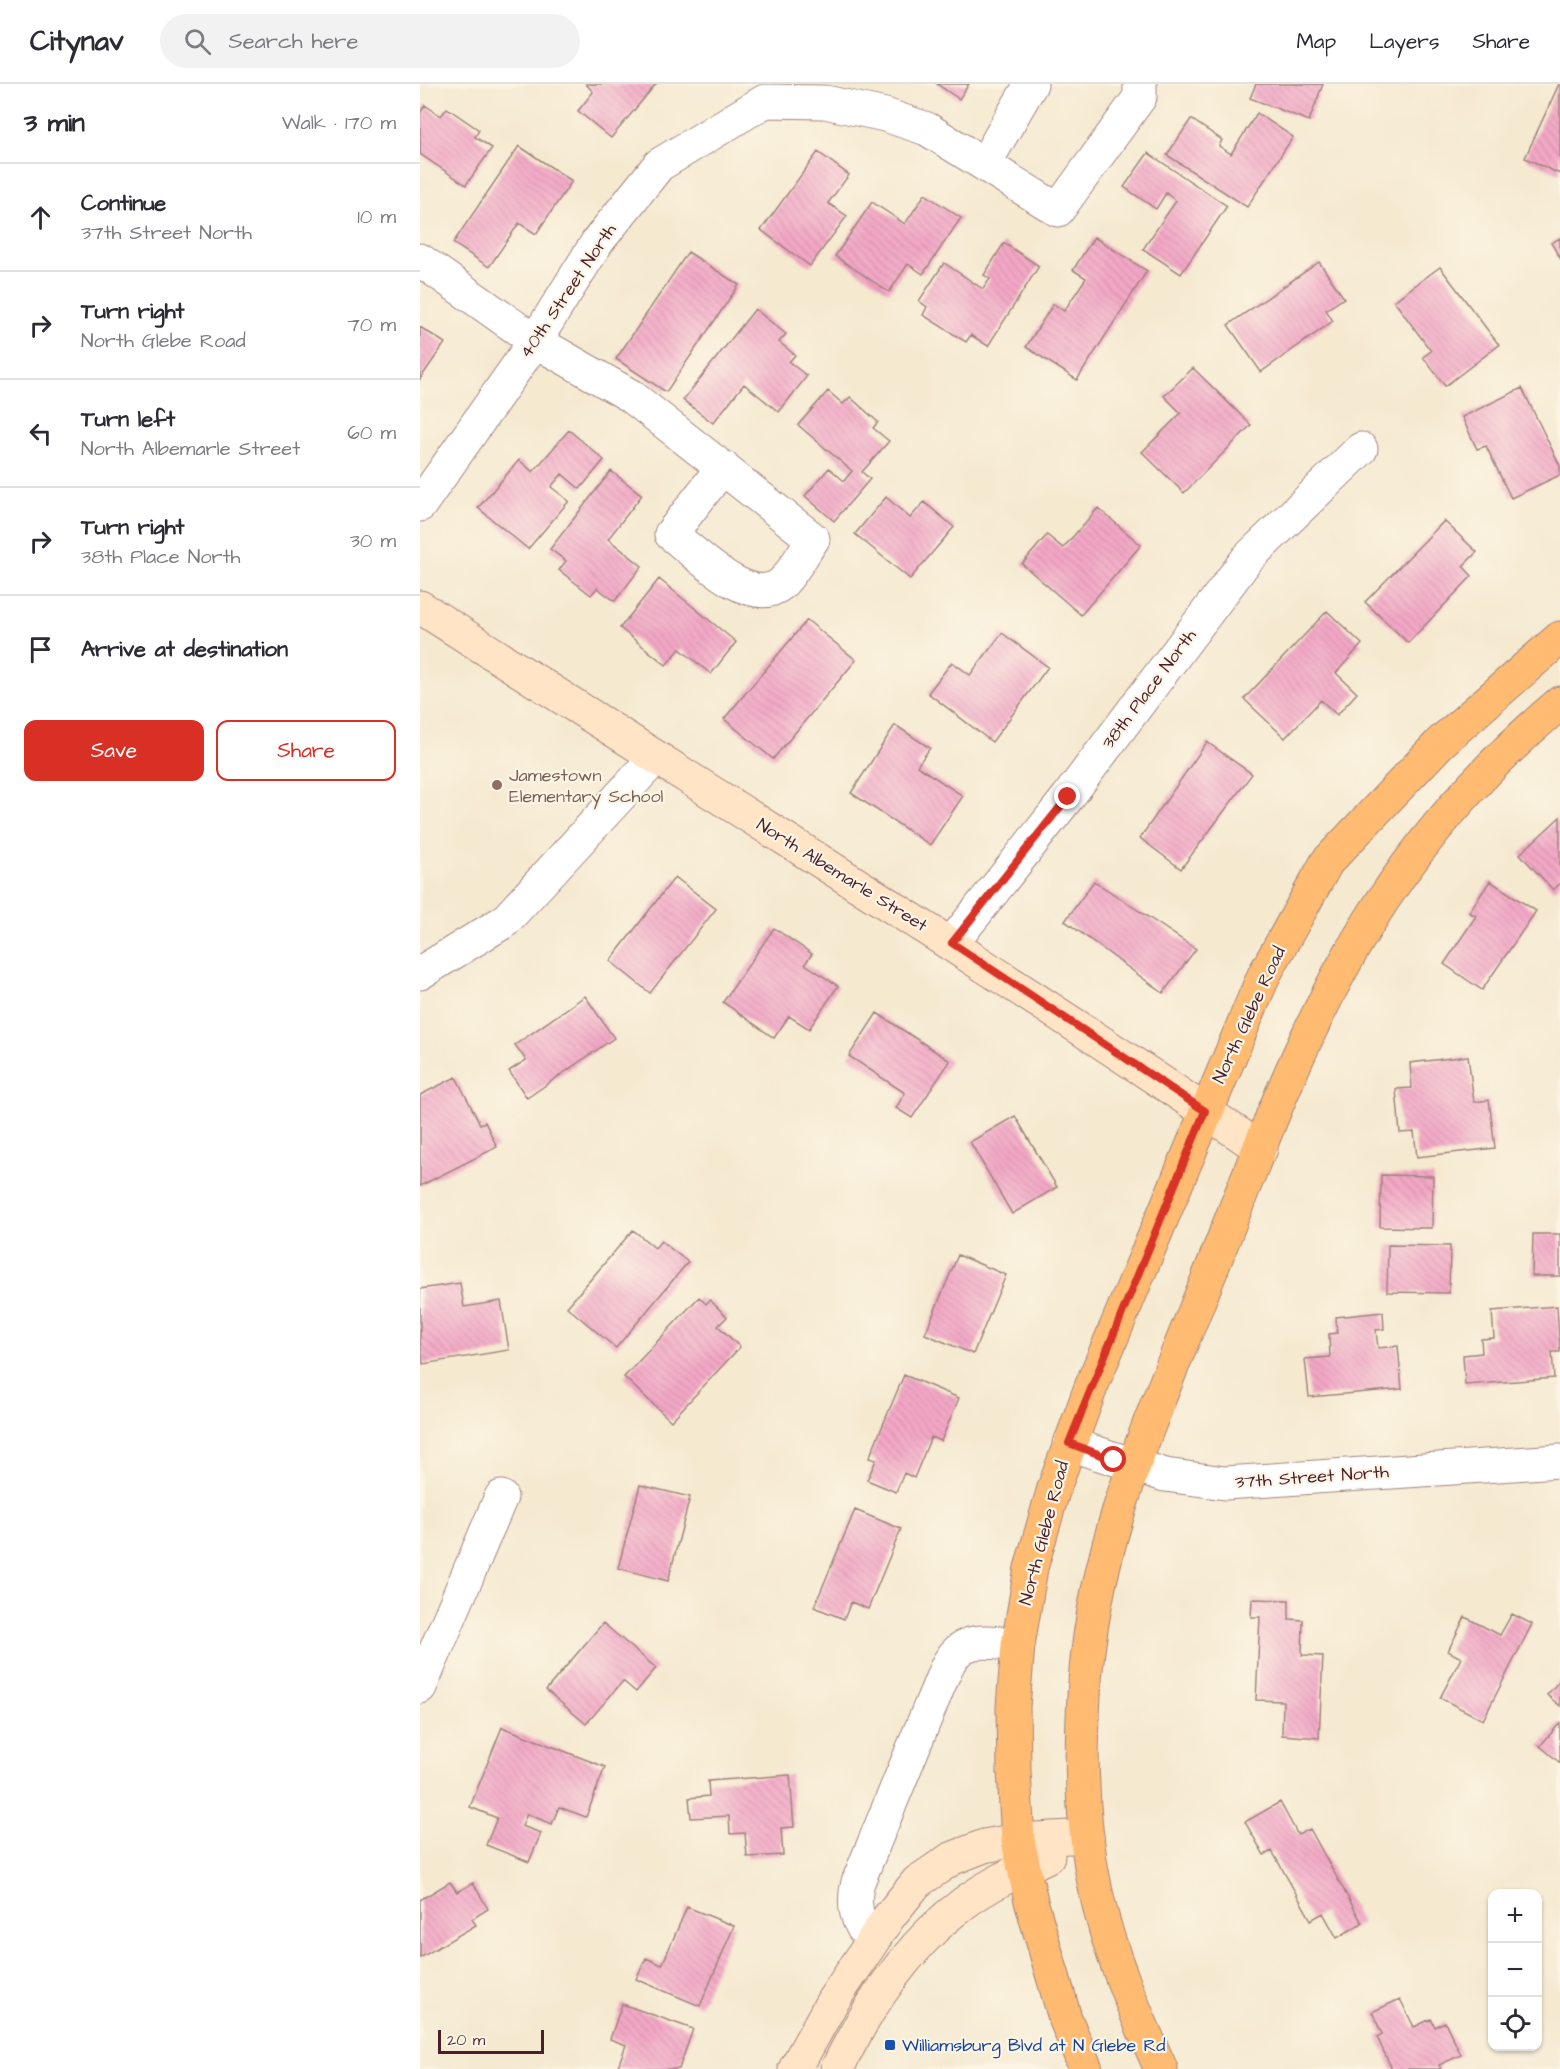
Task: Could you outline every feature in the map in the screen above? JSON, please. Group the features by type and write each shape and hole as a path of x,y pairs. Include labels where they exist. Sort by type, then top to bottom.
{"main road":[{"name":"North Glebe Road","path":"1086,2069 1052,1977 1021,1854 1013,1707 1018,1645 1031,1568 1069,1443 1205,1111 1264,975 1327,862 1441,742 1560,638"},
{"path":"1161,2069 1127,1990 1102,1916 1087,1836 1083,1791 1083,1729 1089,1643 1102,1563 1134,1467 1261,1149 1312,1029 1366,926 1442,822 1486,772 1560,704"}],"street":[{"path":"985,163 1031,84"},
{"name":"40th Street North","path":"420,505 535,341 598,241 659,165 763,93 825,102 885,115 927,129 1058,210 1140,97 1140,84"},
{"path":"420,260 535,341 631,396 723,467"},
{"name":"38th Place North","path":"952,943 1068,797 1248,558 1361,448"},
{"name":"North Albemarle Street","path":"420,607 655,758 952,943 1261,1149"},
{"path":"420,973 505,921 655,758"},
{"name":"37th Street North","path":"1069,1443 1134,1467 1186,1479 1226,1483 1558,1464"},
{"path":"420,1687 501,1497"},
{"path":"873,1940 864,1932 858,1921 855,1898 858,1882 946,1668 956,1650 963,1645 980,1642 1018,1645"},
{"path":"837,2069 872,2006 907,1959 962,1904 1021,1854 1087,1836"},
{"path":"795,2069 816,2028 873,1940 903,1897 917,1882 937,1868 984,1846 1021,1854"}],"building":[{"path":"586,84 656,84 611,138 578,111 593,92"},
{"path":"937,84 969,84 959,99"},
{"path":"1256,84 1323,84 1309,121 1250,98"},
{"path":"1560,84 1560,174 1525,158"},
{"path":"425,105 441,116 447,108 479,130 475,137 492,148 466,185 420,154 420,113"},
{"path":"1257,113 1293,137 1247,207 1167,155 1191,119 1222,140 1219,146 1231,154"},
{"path":"519,146 572,181 536,234 519,223 489,267 453,243"},
{"path":"818,152 849,175 828,203 847,216 810,266 761,230"},
{"path":"1148,153 1227,206 1181,274 1143,249 1176,201 1166,193 1156,209 1124,187"},
{"path":"925,194 961,218 923,274 908,264 889,292 835,256 872,202 905,224"},
{"path":"1094,237 1147,271 1077,380 1026,347 1053,304 1064,311 1086,278 1073,270"},
{"path":"1560,238 1560,258 1551,243"},
{"path":"1004,243 1039,266 988,346 971,335 966,342 923,315 927,307 919,301 944,263 983,289 990,279 984,275"},
{"path":"688,252 739,285 666,392 616,359"},
{"path":"1319,262 1344,298 1326,310 1333,321 1261,372 1228,325"},
{"path":"1440,267 1499,345 1445,386 1423,357 1431,351 1394,301"},
{"path":"755,309 786,334 779,342 795,355 789,362 807,376 779,412 744,384 713,423 683,400"},
{"path":"420,327 445,343 420,379"},
{"path":"1193,368 1251,425 1184,493 1142,452 1181,413 1164,396"},
{"path":"1522,388 1560,466 1560,475 1511,498 1486,446 1477,449 1462,417"},
{"path":"828,391 843,404 850,397 878,422 873,428 889,441 862,472 870,479 834,521 805,496 829,468 844,481 852,471 798,425"},
{"path":"569,430 604,460 580,489 562,474 551,487 569,501 528,549 478,508 519,460 533,472"},
{"path":"611,471 642,495 608,539 642,566 615,601 597,588 591,595 559,570 566,561 550,549"},
{"path":"886,497 910,518 924,502 954,527 910,579 855,534"},
{"path":"1098,508 1141,545 1081,615 1022,564 1047,535 1063,548"},
{"path":"1444,521 1477,552 1463,566 1472,576 1408,643 1365,602"},
{"path":"659,579 736,642 711,674 680,649 666,665 620,628"},
{"path":"1327,611 1362,644 1336,673 1357,693 1337,715 1321,700 1285,738 1244,699"},
{"path":"807,620 856,660 773,759 724,719"},
{"path":"1002,633 1048,667 992,742 928,693 952,662 970,675"},
{"path":"895,725 930,748 917,766 963,796 930,845 851,793"},
{"path":"1207,742 1252,774 1181,869 1140,838"},
{"path":"1560,817 1560,884 1553,890 1520,854"},
{"path":"675,877 716,909 650,993 610,961"},
{"path":"1094,881 1196,949 1163,993 1065,921"},
{"path":"1490,881 1536,911 1482,990 1444,964 1476,916 1469,912"},
{"path":"774,928 812,954 805,964 838,986 809,1029 789,1016 774,1038 723,1002"},
{"path":"585,996 614,1038 527,1098 509,1071 526,1060 515,1045"},
{"path":"877,1013 950,1061 912,1118 896,1108 905,1093 849,1056"},
{"path":"1468,1056 1474,1102 1489,1100 1495,1148 1417,1157 1414,1132 1400,1133 1396,1089 1412,1088 1410,1063"},
{"path":"456,1077 480,1124 485,1122 497,1147 420,1186 420,1095"},
{"path":"1015,1116 1057,1187 1012,1214 970,1142"},
{"path":"1381,1175 1433,1176 1432,1228 1380,1227"},
{"path":"633,1230 655,1248 661,1241 688,1262 616,1348 567,1307"},
{"path":"1533,1234 1560,1234 1560,1276 1532,1276"},
{"path":"1388,1245 1450,1246 1449,1293 1387,1292"},
{"path":"958,1255 1006,1275 973,1354 925,1334"},
{"path":"460,1283 464,1307 501,1301 509,1350 423,1364 420,1341 420,1289"},
{"path":"699,1297 706,1304 710,1300 727,1317 718,1326 740,1347 671,1421 624,1377"},
{"path":"1557,1306 1560,1352 1552,1352 1554,1378 1465,1385 1463,1355 1482,1353 1481,1339 1494,1338 1492,1311"},
{"path":"1383,1312 1384,1329 1376,1330 1378,1348 1398,1346 1402,1389 1309,1397 1305,1359 1330,1357 1329,1334 1337,1333 1336,1317"},
{"path":"904,1375 959,1398 941,1441 931,1437 914,1478 904,1473 896,1492 867,1480 876,1460 869,1458"},
{"path":"640,1485 690,1497 668,1581 618,1568"},
{"path":"855,1510 901,1529 868,1609 851,1602 844,1619 814,1607"},
{"path":"1252,1599 1289,1600 1289,1619 1303,1620 1302,1655 1323,1656 1319,1738 1282,1735 1283,1701 1256,1700 1260,1617 1251,1617"},
{"path":"1512,1614 1532,1624 1483,1720 1440,1698 1461,1658 1448,1651 1465,1617 1500,1635"},
{"path":"603,1623 656,1668 636,1692 623,1681 586,1724 546,1690"},
{"path":"1560,1680 1560,1706 1547,1695"},
{"path":"1560,1723 1560,1763 1540,1746"},
{"path":"502,1727 605,1767 586,1817 559,1807 552,1824 527,1814 522,1826 541,1833 529,1862 486,1845 497,1818 470,1807"},
{"path":"790,1775 794,1827 781,1828 783,1855 747,1857 745,1833 730,1834 729,1816 691,1818 689,1798 709,1796 708,1781"},
{"path":"1280,1802 1298,1835 1310,1829 1362,1923 1337,1938 1323,1913 1311,1920 1272,1851 1264,1855 1245,1822"},
{"path":"450,1882 457,1892 473,1883 488,1909 472,1919 476,1925 420,1958 420,1900"},
{"path":"687,1907 734,1926 700,2006 636,1979 646,1958 662,1965"},
{"path":"1400,1999 1414,2027 1431,2019 1435,2027 1445,2022 1461,2055 1439,2065 1441,2069 1392,2069 1377,2037 1382,2034 1372,2012"},
{"path":"622,2004 693,2029 679,2069 617,2069 626,2045 610,2039"}],"place":[{"name":"Jamestown Elementary School","path":"497,785"},
{"name":"Williamsburg Blvd at N Glebe Rd","path":"890,2045"}],"route":[{"path":"1068,797 952,943 1205,1111 1069,1443 1114,1460"}]}
